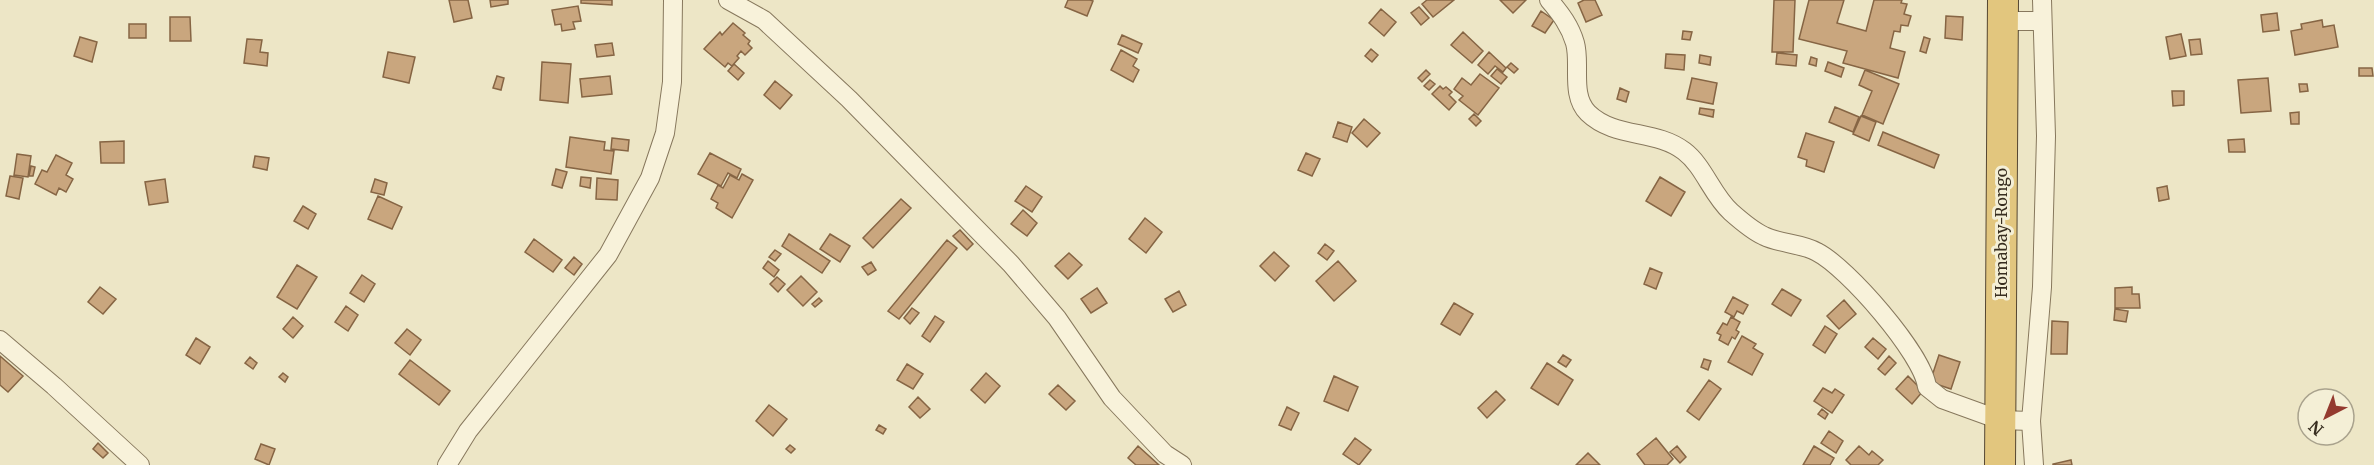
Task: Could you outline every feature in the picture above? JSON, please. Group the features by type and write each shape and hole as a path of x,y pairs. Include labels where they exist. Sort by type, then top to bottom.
{"highway":[{"name":"Homabay-Rongo","path":"2000,465 2003,11"}],"street":[{"path":"447,465 468,431 608,255 650,178 665,134 672,82 673,0"},
{"path":"728,0 764,20 849,99 1011,264 1057,318 1112,398 1165,454 1182,465"},
{"path":"1550,0 1566,20 1575,45 1578,93 1586,111 1609,127 1625,133 1663,139 1685,151 1729,211 1746,224 1764,236 1816,251 1836,265 1902,338 1926,375 1927,387 1942,399 2000,420 2031,421"},
{"path":"2034,465 2031,421 2042,287 2046,136 2042,0"},
{"path":"2003,11 2042,21"},
{"path":"0,340 140,465"}],"building":[{"path":"449,0 468,0 472,18 454,22"},
{"path":"490,0 508,0 508,4 491,7"},
{"path":"581,0 612,0 612,5 581,3"},
{"path":"1068,0 1093,1 1087,16 1065,7"},
{"path":"1427,0 1454,0 1433,17 1422,4"},
{"path":"1500,0 1526,0 1513,13"},
{"path":"1584,0 1595,0 1602,15 1586,22 1578,3"},
{"path":"1774,0 1795,0 1793,52 1772,52"},
{"path":"1809,0 1844,0 1837,23 1866,31 1874,0 1902,0 1901,3 1907,4 1904,14 1911,16 1908,26 1901,25 1900,32 1894,31 1890,48 1905,52 1898,78 1843,63 1847,51 1799,39"},
{"path":"578,6 581,21 573,22 575,29 562,31 561,24 555,25 552,10"},
{"path":"1419,7 1429,18 1421,25 1411,13"},
{"path":"1381,9 1396,22 1384,36 1369,23"},
{"path":"1541,11 1554,20 1545,33 1532,26"},
{"path":"2277,13 2279,30 2263,32 2261,15"},
{"path":"1946,16 1963,17 1962,40 1945,38"},
{"path":"170,17 190,17 191,41 170,41"},
{"path":"2322,20 2323,27 2334,25 2338,47 2295,55 2291,31 2302,29 2301,24"},
{"path":"733,23 745,33 743,35 750,41 748,44 752,48 745,55 741,51 737,56 739,58 732,66 728,63 725,67 704,49 720,32 722,35"},
{"path":"129,24 146,24 146,38 129,38"},
{"path":"1683,31 1692,32 1690,40 1682,39"},
{"path":"1463,32 1483,51 1472,63 1451,45"},
{"path":"2181,34 2186,56 2170,59 2166,37"},
{"path":"1122,35 1142,44 1138,53 1118,44"},
{"path":"80,37 97,42 92,62 74,56"},
{"path":"1924,37 1930,39 1926,53 1920,51"},
{"path":"247,39 262,40 260,52 268,53 267,66 244,63"},
{"path":"2200,39 2202,54 2191,55 2189,40"},
{"path":"612,43 614,55 597,57 595,45"},
{"path":"1371,49 1378,55 1372,62 1365,56"},
{"path":"1121,50 1137,59 1133,66 1139,70 1133,82 1111,70"},
{"path":"388,52 415,57 409,83 383,77"},
{"path":"1489,52 1506,68 1503,72 1495,66 1488,74 1478,65"},
{"path":"1777,53 1797,55 1796,66 1776,64"},
{"path":"1666,54 1685,55 1684,70 1665,68"},
{"path":"1700,55 1711,57 1710,65 1699,63"},
{"path":"1811,57 1817,59 1816,66 1809,64"},
{"path":"542,62 571,64 568,103 540,100"},
{"path":"1828,62 1844,68 1841,77 1825,71"},
{"path":"1511,63 1518,69 1514,73 1507,67"},
{"path":"734,64 744,73 738,80 728,71"},
{"path":"2359,68 2372,68 2373,76 2359,76"},
{"path":"1497,69 1507,77 1501,84 1491,76"},
{"path":"1426,70 1430,74 1422,82 1418,78"},
{"path":"1865,70 1899,84 1883,124 1862,115 1872,91 1859,85"},
{"path":"1480,74 1499,88 1478,115 1459,100 1463,96 1454,89 1462,78 1471,85"},
{"path":"497,76 504,78 501,90 493,88"},
{"path":"610,76 612,94 582,97 580,79"},
{"path":"1692,78 1717,83 1713,104 1687,99"},
{"path":"2268,78 2271,111 2241,113 2238,80"},
{"path":"1430,80 1435,84 1429,90 1424,86"},
{"path":"775,81 792,95 780,109 764,95"},
{"path":"2299,84 2307,84 2308,91 2300,92"},
{"path":"1440,86 1452,92 1449,95 1456,102 1449,110 1432,94"},
{"path":"1620,88 1629,92 1626,102 1617,99"},
{"path":"2172,91 2184,91 2184,105 2173,106"},
{"path":"1835,107 1859,117 1853,132 1829,122"},
{"path":"1700,108 1714,110 1713,117 1699,114"},
{"path":"2299,112 2299,124 2291,124 2290,113"},
{"path":"1474,114 1481,121 1476,126 1469,119"},
{"path":"1861,116 1876,122 1869,141 1853,134"},
{"path":"1364,119 1380,133 1367,147 1352,133"},
{"path":"1338,122 1352,127 1347,142 1333,137"},
{"path":"1883,132 1939,155 1934,168 1878,145"},
{"path":"1806,133 1834,142 1824,172 1806,166 1807,160 1798,157"},
{"path":"570,137 605,142 604,150 614,151 611,174 566,167"},
{"path":"612,138 629,140 628,151 611,149"},
{"path":"2244,139 2245,152 2229,152 2228,140"},
{"path":"124,141 124,163 101,163 100,142"},
{"path":"710,153 741,169 737,178 728,173 721,186 698,174"},
{"path":"1306,153 1320,159 1312,176 1298,170"},
{"path":"17,154 31,156 28,177 14,175"},
{"path":"56,155 72,163 66,175 73,179 66,192 59,188 56,195 35,184 42,170 47,172"},
{"path":"255,156 269,158 267,170 253,167"},
{"path":"31,166 35,167 33,176 29,176"},
{"path":"556,169 567,172 562,188 552,185"},
{"path":"742,174 753,180 732,218 716,208 718,203 711,199 718,185 723,188 730,175 739,180"},
{"path":"10,176 23,178 19,199 6,196"},
{"path":"581,177 591,178 590,188 580,186"},
{"path":"1660,177 1685,192 1671,216 1646,201"},
{"path":"597,178 618,180 617,200 596,199"},
{"path":"165,179 168,202 149,205 145,182"},
{"path":"375,179 387,183 384,195 371,192"},
{"path":"1026,186 1042,197 1032,212 1015,201"},
{"path":"2167,186 2169,199 2159,201 2157,188"},
{"path":"378,196 402,207 392,229 368,219"},
{"path":"901,199 911,208 873,248 863,238"},
{"path":"303,206 316,214 308,229 294,221"},
{"path":"1023,210 1037,223 1027,236 1011,224"},
{"path":"1145,218 1162,232 1146,253 1129,239"},
{"path":"960,230 973,244 967,250 953,236"},
{"path":"789,234 830,261 822,273 782,246"},
{"path":"830,234 850,246 840,262 820,249"},
{"path":"534,239 562,260 553,272 525,252"},
{"path":"947,240 957,248 899,319 888,311"},
{"path":"1325,244 1334,251 1327,260 1318,253"},
{"path":"775,250 781,254 775,261 769,257"},
{"path":"1274,252 1289,266 1275,281 1260,266"},
{"path":"1069,253 1082,265 1068,279 1055,266"},
{"path":"574,257 582,264 574,275 565,268"},
{"path":"768,261 779,270 774,277 763,268"},
{"path":"1338,261 1356,281 1334,301 1316,281"},
{"path":"871,262 876,270 868,275 862,267"},
{"path":"297,265 317,277 297,309 277,297"},
{"path":"1650,268 1662,273 1656,289 1644,284"},
{"path":"362,275 375,284 364,302 350,293"},
{"path":"801,276 817,292 803,306 787,290"},
{"path":"777,277 785,284 778,292 770,284"},
{"path":"100,287 116,299 103,314 88,302"},
{"path":"2132,287 2132,294 2139,294 2140,308 2115,308 2115,288"},
{"path":"1097,288 1107,303 1091,313 1081,299"},
{"path":"1782,289 1801,300 1791,316 1772,304"},
{"path":"1179,291 1186,305 1173,312 1165,299"},
{"path":"1733,297 1748,305 1743,314 1737,311 1734,317 1725,312"},
{"path":"819,298 822,301 815,307 812,304"},
{"path":"1844,300 1856,314 1839,329 1827,316"},
{"path":"1454,303 1473,314 1460,335 1441,324"},
{"path":"346,306 358,315 348,331 335,322"},
{"path":"912,308 919,313 910,324 904,318"},
{"path":"2115,309 2128,311 2126,322 2114,320"},
{"path":"935,316 944,322 930,342 922,336"},
{"path":"293,317 303,326 293,338 283,329"},
{"path":"1731,317 1740,322 1736,330 1739,332 1735,339 1732,337 1728,345 1719,340 1721,335 1717,333 1723,323 1727,325"},
{"path":"2052,321 2068,322 2067,354 2051,354"},
{"path":"1825,326 1837,334 1825,353 1813,345"},
{"path":"407,329 421,340 410,355 395,343"},
{"path":"1742,336 1756,344 1753,348 1763,354 1752,375 1728,362"},
{"path":"196,338 210,347 200,364 186,355"},
{"path":"1873,338 1886,349 1878,359 1865,347"},
{"path":"1563,355 1571,360 1566,367 1558,362"},
{"path":"1939,355 1960,362 1951,389 1930,382"},
{"path":"0,356 23,376 8,392 0,385"},
{"path":"1889,356 1896,363 1885,375 1878,369"},
{"path":"250,357 257,363 253,369 245,363"},
{"path":"1704,359 1711,361 1708,370 1701,367"},
{"path":"410,360 450,391 439,405 399,374"},
{"path":"1547,363 1573,380 1558,405 1531,388"},
{"path":"907,364 923,374 913,389 897,380"},
{"path":"283,373 288,377 285,382 279,377"},
{"path":"986,373 1000,386 985,403 971,390"},
{"path":"1334,376 1358,387 1348,411 1324,401"},
{"path":"1908,376 1923,391 1912,404 1896,389"},
{"path":"1709,380 1721,389 1699,420 1687,411"},
{"path":"1058,385 1075,401 1066,410 1049,394"},
{"path":"1823,388 1832,393 1835,389 1844,395 1832,413 1814,401"},
{"path":"1496,391 1505,400 1487,418 1478,408"},
{"path":"918,397 930,409 920,418 909,407"},
{"path":"769,405 787,419 773,436 756,421"},
{"path":"1287,407 1299,413 1291,430 1279,425"},
{"path":"1822,409 1828,414 1825,419 1818,414"},
{"path":"879,425 886,429 883,434 876,430"},
{"path":"1829,431 1843,441 1836,453 1821,443"},
{"path":"1355,438 1371,450 1359,465 1343,454"},
{"path":"1656,438 1673,459 1667,465 1645,465 1637,454"},
{"path":"98,443 108,453 103,458 93,449"},
{"path":"261,444 275,449 269,465 255,459"},
{"path":"790,445 795,449 791,453 786,449"},
{"path":"1138,446 1159,465 1136,465 1128,458"},
{"path":"1677,446 1686,457 1680,463 1670,452"},
{"path":"1814,446 1834,458 1830,465 1803,465"},
{"path":"1859,446 1869,455 1872,451 1883,460 1878,465 1851,465 1846,460"},
{"path":"1588,453 1600,465 1576,465"},
{"path":"2071,460 2072,465 2053,465 2053,464"}]}
